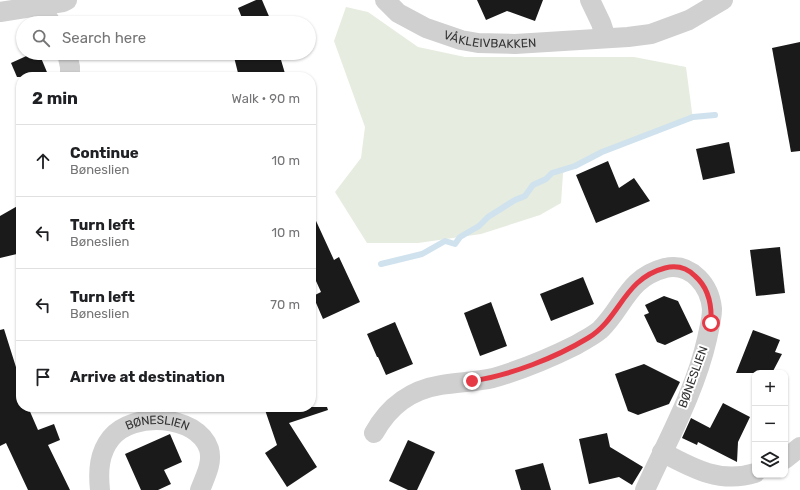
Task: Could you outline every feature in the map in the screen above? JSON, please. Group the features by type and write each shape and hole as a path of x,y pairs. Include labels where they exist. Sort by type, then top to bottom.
{"street":[{"path":"0,12 68,0"},
{"name":"VÅKLEIVBAKKEN","path":"386,0 398,13 426,28 461,40 478,43 514,44 651,34 689,20 723,0"},
{"path":"590,0 601,23 606,38"},
{"path":"40,5 47,16"},
{"path":"68,60 70,72"},
{"name":"BØNESLIEN","path":"374,433 388,412 411,394 440,385 492,378 511,372 570,348 589,338 607,322 631,289 641,279 652,272 661,269 680,267 690,271 699,279 705,288 710,298 712,309 711,323 705,349 694,382 646,490"},
{"name":"BØNESLIEN","path":"100,490 100,460 105,447 112,436 120,430 133,424 149,420 168,420 196,431 204,440 209,449 210,459 208,470 200,490"},
{"path":"788,457 800,447"},
{"path":"662,452 690,466 719,476 733,478 752,474"}],"shaded area":[{"path":"346,7 368,12 418,47 465,57 634,57 686,67 693,120 613,145 563,173 561,203 540,215 481,234 418,243 367,243 335,192 361,158 365,127 334,41"}],"building":[{"path":"256,0 262,0 269,16 241,16 238,8"},
{"path":"477,0 543,0 535,21 507,11 486,20"},
{"path":"800,42 800,151 791,152 772,48"},
{"path":"18,60 42,60 47,72 16,72 16,75 11,63"},
{"path":"235,60 281,60 285,72 238,72"},
{"path":"729,142 735,173 703,180 696,149"},
{"path":"608,161 619,188 634,178 650,201 596,223 576,175"},
{"path":"16,207 16,254 0,258 0,216"},
{"path":"316,221 334,260 339,257 360,302 323,319 316,303 316,294 321,292 316,281"},
{"path":"780,247 785,293 756,296 750,250"},
{"path":"583,277 594,304 551,321 540,294"},
{"path":"664,296 678,301 693,332 665,345 657,342 644,315 649,313 645,305"},
{"path":"491,302 507,346 480,356 464,313"},
{"path":"395,322 413,364 386,375 367,334"},
{"path":"4,329 16,367 16,412 30,412 38,430 54,424 60,440 48,445 70,490 28,490 6,443 0,446 0,330"},
{"path":"753,330 780,340 775,352 782,354 774,370 752,370 752,373 736,373"},
{"path":"644,364 680,382 669,404 638,415 628,411 615,374"},
{"path":"723,403 750,417 738,442 737,462 698,442 697,445 682,438 691,418 710,428"},
{"path":"316,407 327,407 328,410 289,423 317,467 287,487 265,453 277,445 266,412 316,412"},
{"path":"607,433 610,447 643,467 632,485 619,477 589,484 579,439"},
{"path":"170,434 182,462 164,470 171,484 158,490 141,490 125,454"},
{"path":"408,440 435,452 417,490 408,490 389,481"},
{"path":"543,463 551,490 521,490 515,470"}],"waterway":[{"path":"381,264 422,254 445,241 455,244 460,237 479,226 488,217 515,200 525,196 533,185 546,179 552,173 575,166 602,152 693,117 715,115"}],"route":[{"path":"472,381 492,378 511,372 570,348 589,338 607,322 631,289 641,279 652,272 661,269 680,267 690,271 699,279 710,298 712,309 711,323"}]}
